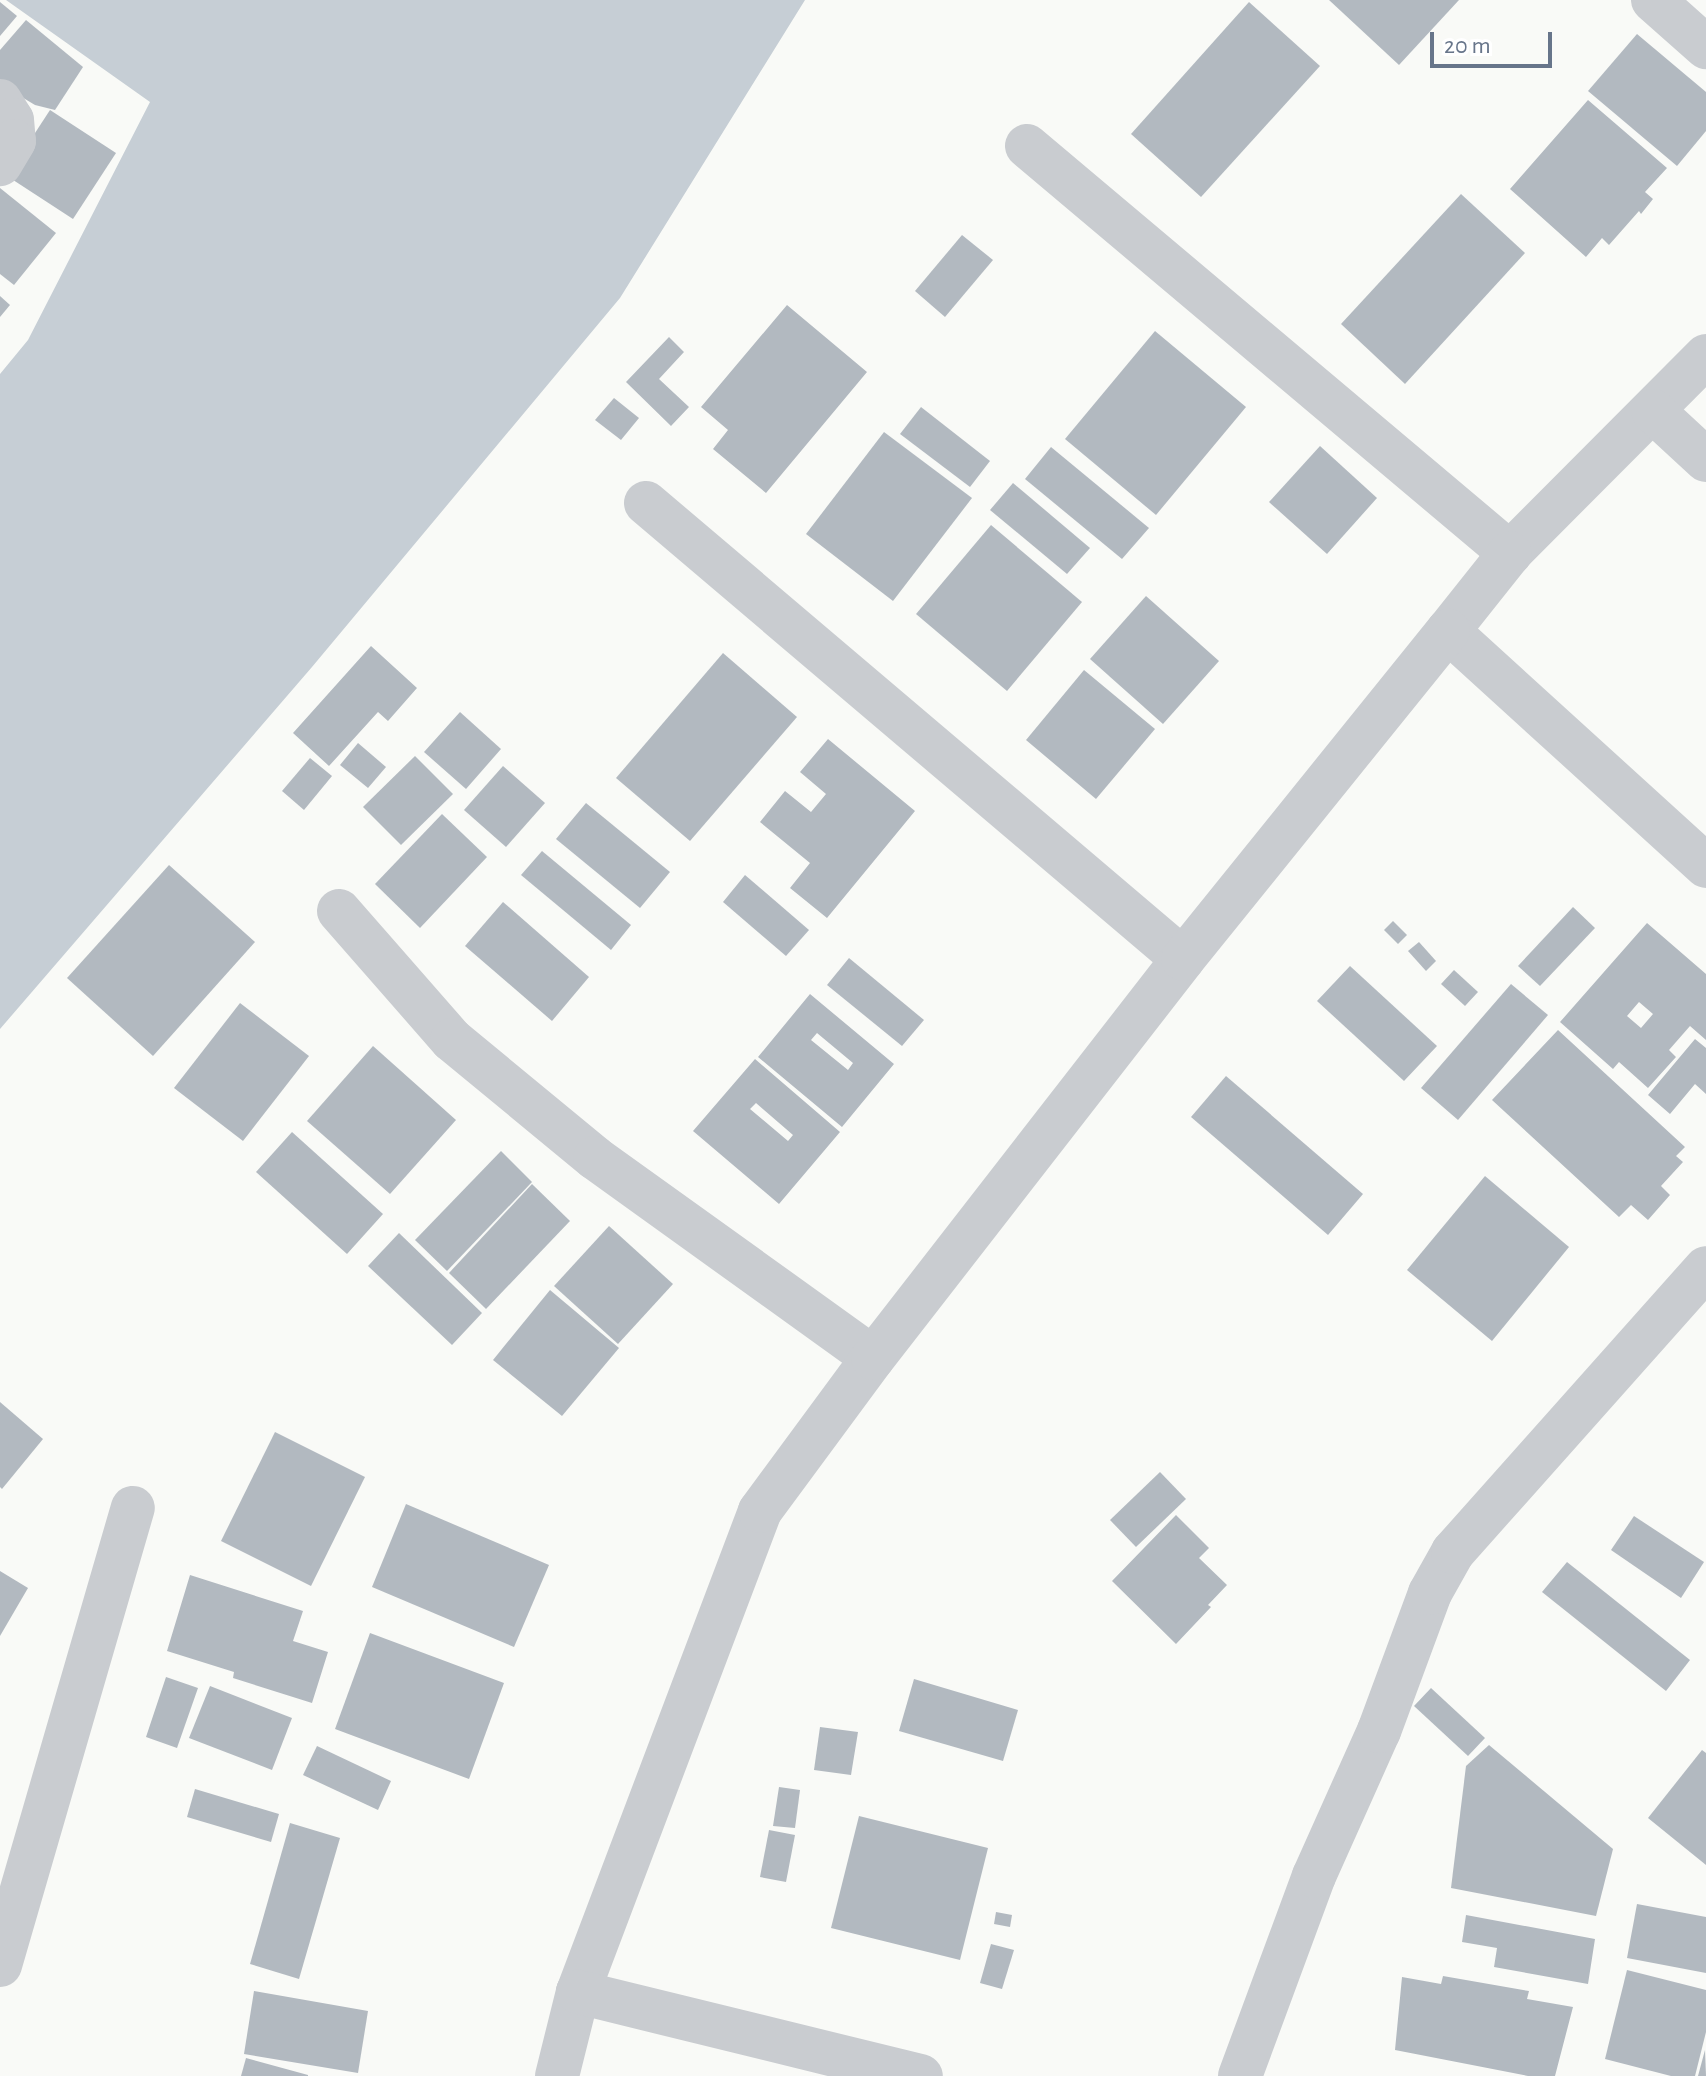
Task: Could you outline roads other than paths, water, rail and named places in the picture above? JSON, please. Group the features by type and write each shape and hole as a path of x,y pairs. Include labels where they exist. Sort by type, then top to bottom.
{"street":[{"path":"1653,0 1706,47"},
{"path":"0,101 12,120 14,141 0,164"},
{"path":"1027,146 1510,553"},
{"path":"557,2076 578,1992 760,1511 873,1358 1183,959 1510,553 1706,356"},
{"path":"1653,411 1706,460"},
{"path":"646,503 1183,959"},
{"path":"1448,631 1706,866"},
{"path":"339,911 452,1040 595,1158 873,1358"},
{"path":"1240,2076 1314,1876 1379,1731 1430,1593 1453,1552 1706,1268"},
{"path":"0,1965 133,1508"},
{"path":"578,1992 921,2076"}]}
